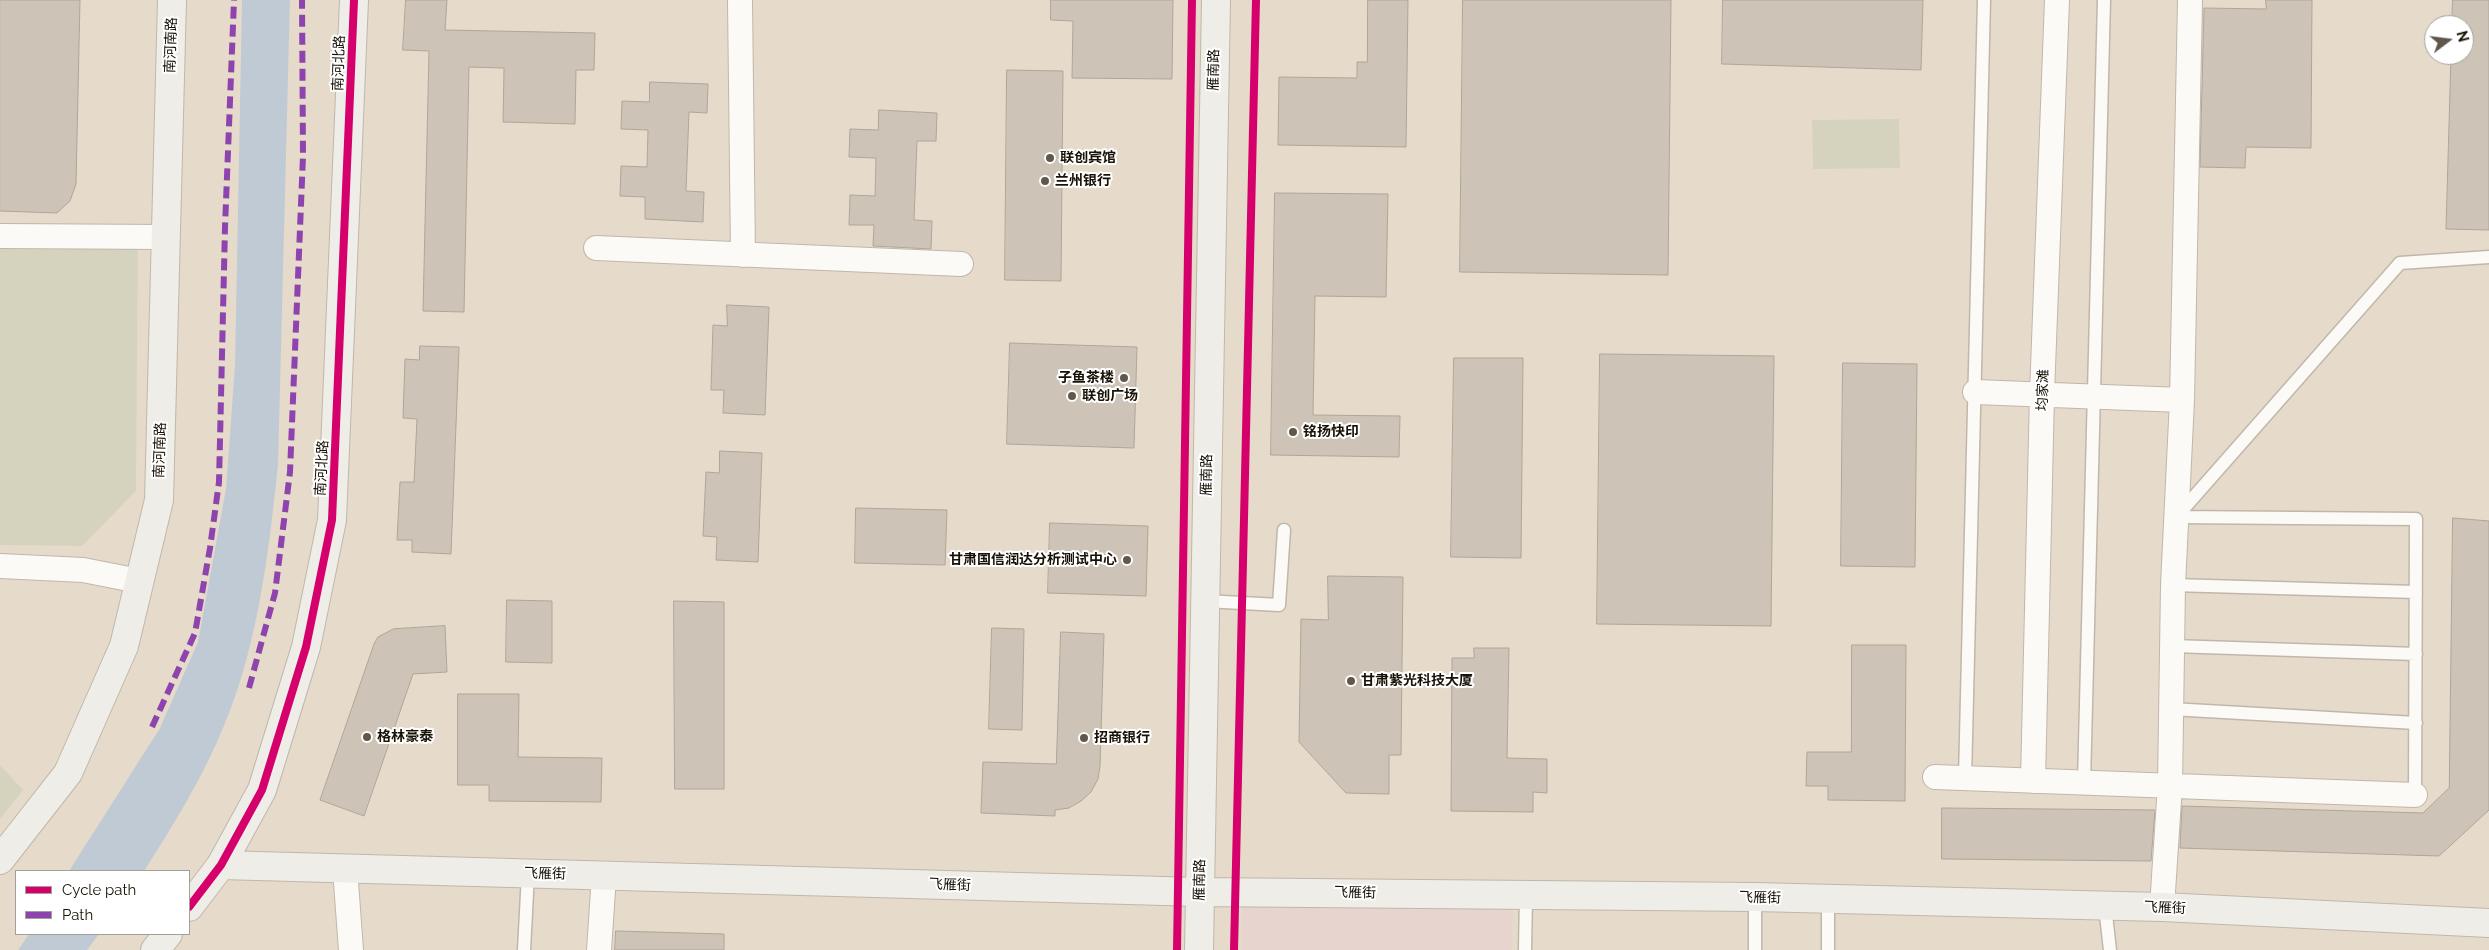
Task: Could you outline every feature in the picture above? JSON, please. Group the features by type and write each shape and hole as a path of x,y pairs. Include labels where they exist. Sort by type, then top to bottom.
{"main road":[{"name":"南河南路","path":"0,860 68,773 124,646 159,500 172,0"},
{"name":"南河北路","path":"190,906 221,865 264,781 306,647 332,520 354,0"},
{"name":"雁南路","path":"1199,950 1216,0"},
{"name":"飞雁街","path":"221,865 1200,892 1755,897 2162,907 2489,923"},
{"path":"155,950 167,935"}],"street":[{"path":"740,0 742,255"},
{"name":"均家滩","path":"2032,780 2042,394 2057,0"},
{"path":"2162,907 2170,785 2173,585 2182,400 2190,0"},
{"path":"0,236 166,236"},
{"path":"596,248 961,264"},
{"path":"1975,392 2182,400"},
{"path":"0,566 83,570 139,581"},
{"path":"1935,777 2415,795"},
{"path":"345,869 350,950"},
{"path":"599,950 604,876"}],"lane":[{"path":"1965,778 1984,0"},
{"path":"2084,782 2104,0"},
{"path":"2176,517 2400,262 2489,257"},
{"path":"2176,517 2416,519 2415,795"},
{"path":"1205,601 1279,605 1284,530"},
{"path":"2173,585 2416,592"},
{"path":"2172,646 2416,654"},
{"path":"2171,709 2416,723"},
{"path":"524,950 528,874"},
{"path":"1525,950 1526,895"},
{"path":"1755,897 1755,950"},
{"path":"1828,899 1828,950"},
{"path":"2105,906 2110,950"}],"shaded area":[{"path":"242,0 290,0 278,465 265,571 251,641 231,709 217,742 192,792 145,870 70,870 160,728 198,642 226,489 235,365"},
{"path":"1899,119 1900,168 1813,169 1812,120"},
{"path":"0,228 138,229 136,491 82,546 0,545"},
{"path":"0,765 23,790 0,819"},
{"path":"1242,902 1513,903 1512,950 1242,950"},
{"path":"28,935 98,935 87,950 18,950"}],"building":[{"path":"0,0 80,0 76,184 70,201 57,213 0,211"},
{"path":"406,0 447,0 445,30 595,33 594,70 576,70 575,124 503,122 504,68 469,67 464,312 423,311 429,51 403,50"},
{"path":"1051,0 1173,0 1172,79 1072,78 1073,21 1051,20"},
{"path":"1368,0 1408,0 1406,147 1278,145 1279,77 1357,78 1357,62 1367,62"},
{"path":"1463,0 1671,0 1668,275 1460,272"},
{"path":"1723,0 1923,0 1921,70 1722,64"},
{"path":"2266,0 2312,0 2311,148 2246,147 2245,168 2200,167 2204,8 2266,9"},
{"path":"2453,0 2489,0 2489,230 2446,229 2451,65 2474,65 2474,15 2452,15"},
{"path":"1007,70 1063,71 1061,281 1005,280"},
{"path":"650,82 708,84 707,113 689,112 686,191 704,192 703,222 645,219 645,197 620,196 621,166 647,167 648,130 621,129 622,101 649,102"},
{"path":"879,110 937,113 936,141 917,141 914,220 932,221 931,249 873,246 874,225 849,225 850,195 875,196 876,158 849,157 850,129 878,130"},
{"path":"1275,193 1388,194 1386,297 1315,296 1313,415 1400,416 1399,457 1271,455"},
{"path":"727,305 769,307 765,415 723,413 724,390 711,390 713,325 727,326"},
{"name":"联创广场","path":"1010,343 1137,347 1134,448 1007,444"},
{"path":"420,346 459,347 451,554 412,552 412,540 397,540 400,482 414,482 417,419 403,418 405,359 419,360"},
{"path":"1600,354 1774,356 1771,626 1597,624"},
{"path":"1454,358 1523,358 1521,558 1451,557"},
{"path":"1843,363 1917,364 1915,567 1841,566"},
{"path":"720,451 762,453 758,562 716,560 717,537 703,536 706,472 719,473"},
{"path":"856,508 947,510 945,565 855,563"},
{"path":"2453,518 2489,521 2489,810 2439,856 2180,848 2182,806 2423,813 2449,788"},
{"path":"1050,523 1148,526 1146,596 1048,593"},
{"name":"甘肃紫光科技大厦","path":"1328,576 1403,577 1401,755 1389,755 1389,794 1346,793 1299,742 1301,619 1328,620"},
{"path":"507,600 552,601 552,663 506,662"},
{"path":"674,601 724,602 724,789 675,789"},
{"name":"格林豪泰","path":"445,626 447,672 413,674 364,816 320,800 378,637 393,629"},
{"path":"992,628 1024,629 1022,730 989,729"},
{"path":"1061,632 1104,634 1098,779 1091,792 1081,801 1069,808 1055,810 1055,816 981,813 983,762 1056,764"},
{"path":"1852,645 1906,645 1905,801 1828,800 1828,786 1806,786 1807,752 1851,752"},
{"path":"1474,648 1509,648 1507,758 1547,759 1547,793 1533,792 1533,812 1451,811 1452,658 1474,658"},
{"path":"458,694 519,694 518,757 602,758 601,802 489,801 489,785 458,785"},
{"path":"1942,808 2155,810 2151,861 1942,859"},
{"path":"616,931 724,934 724,950 615,950"}],"marked path":[{"path":"152,727 195,633 219,482 225,227 234,0"},
{"path":"249,688 275,593 290,472 303,156 302,0"}],"cycle path":[{"path":"190,906 221,865 262,790 306,647 332,520 354,0"},
{"path":"1177,950 1192,0"},
{"path":"1234,950 1256,0"}],"place":[{"name":"联创宾馆","path":"1050,158"},
{"name":"兰州银行","path":"1045,181"},
{"name":"子鱼茶楼","path":"1124,378"},
{"name":"联创广场","path":"1072,396"},
{"name":"铭扬快印","path":"1293,432"},
{"name":"甘肃国信润达分析测试中心","path":"1127,560"},
{"name":"甘肃紫光科技大厦","path":"1351,681"},
{"name":"格林豪泰","path":"367,737"},
{"name":"招商银行","path":"1084,738"}]}
